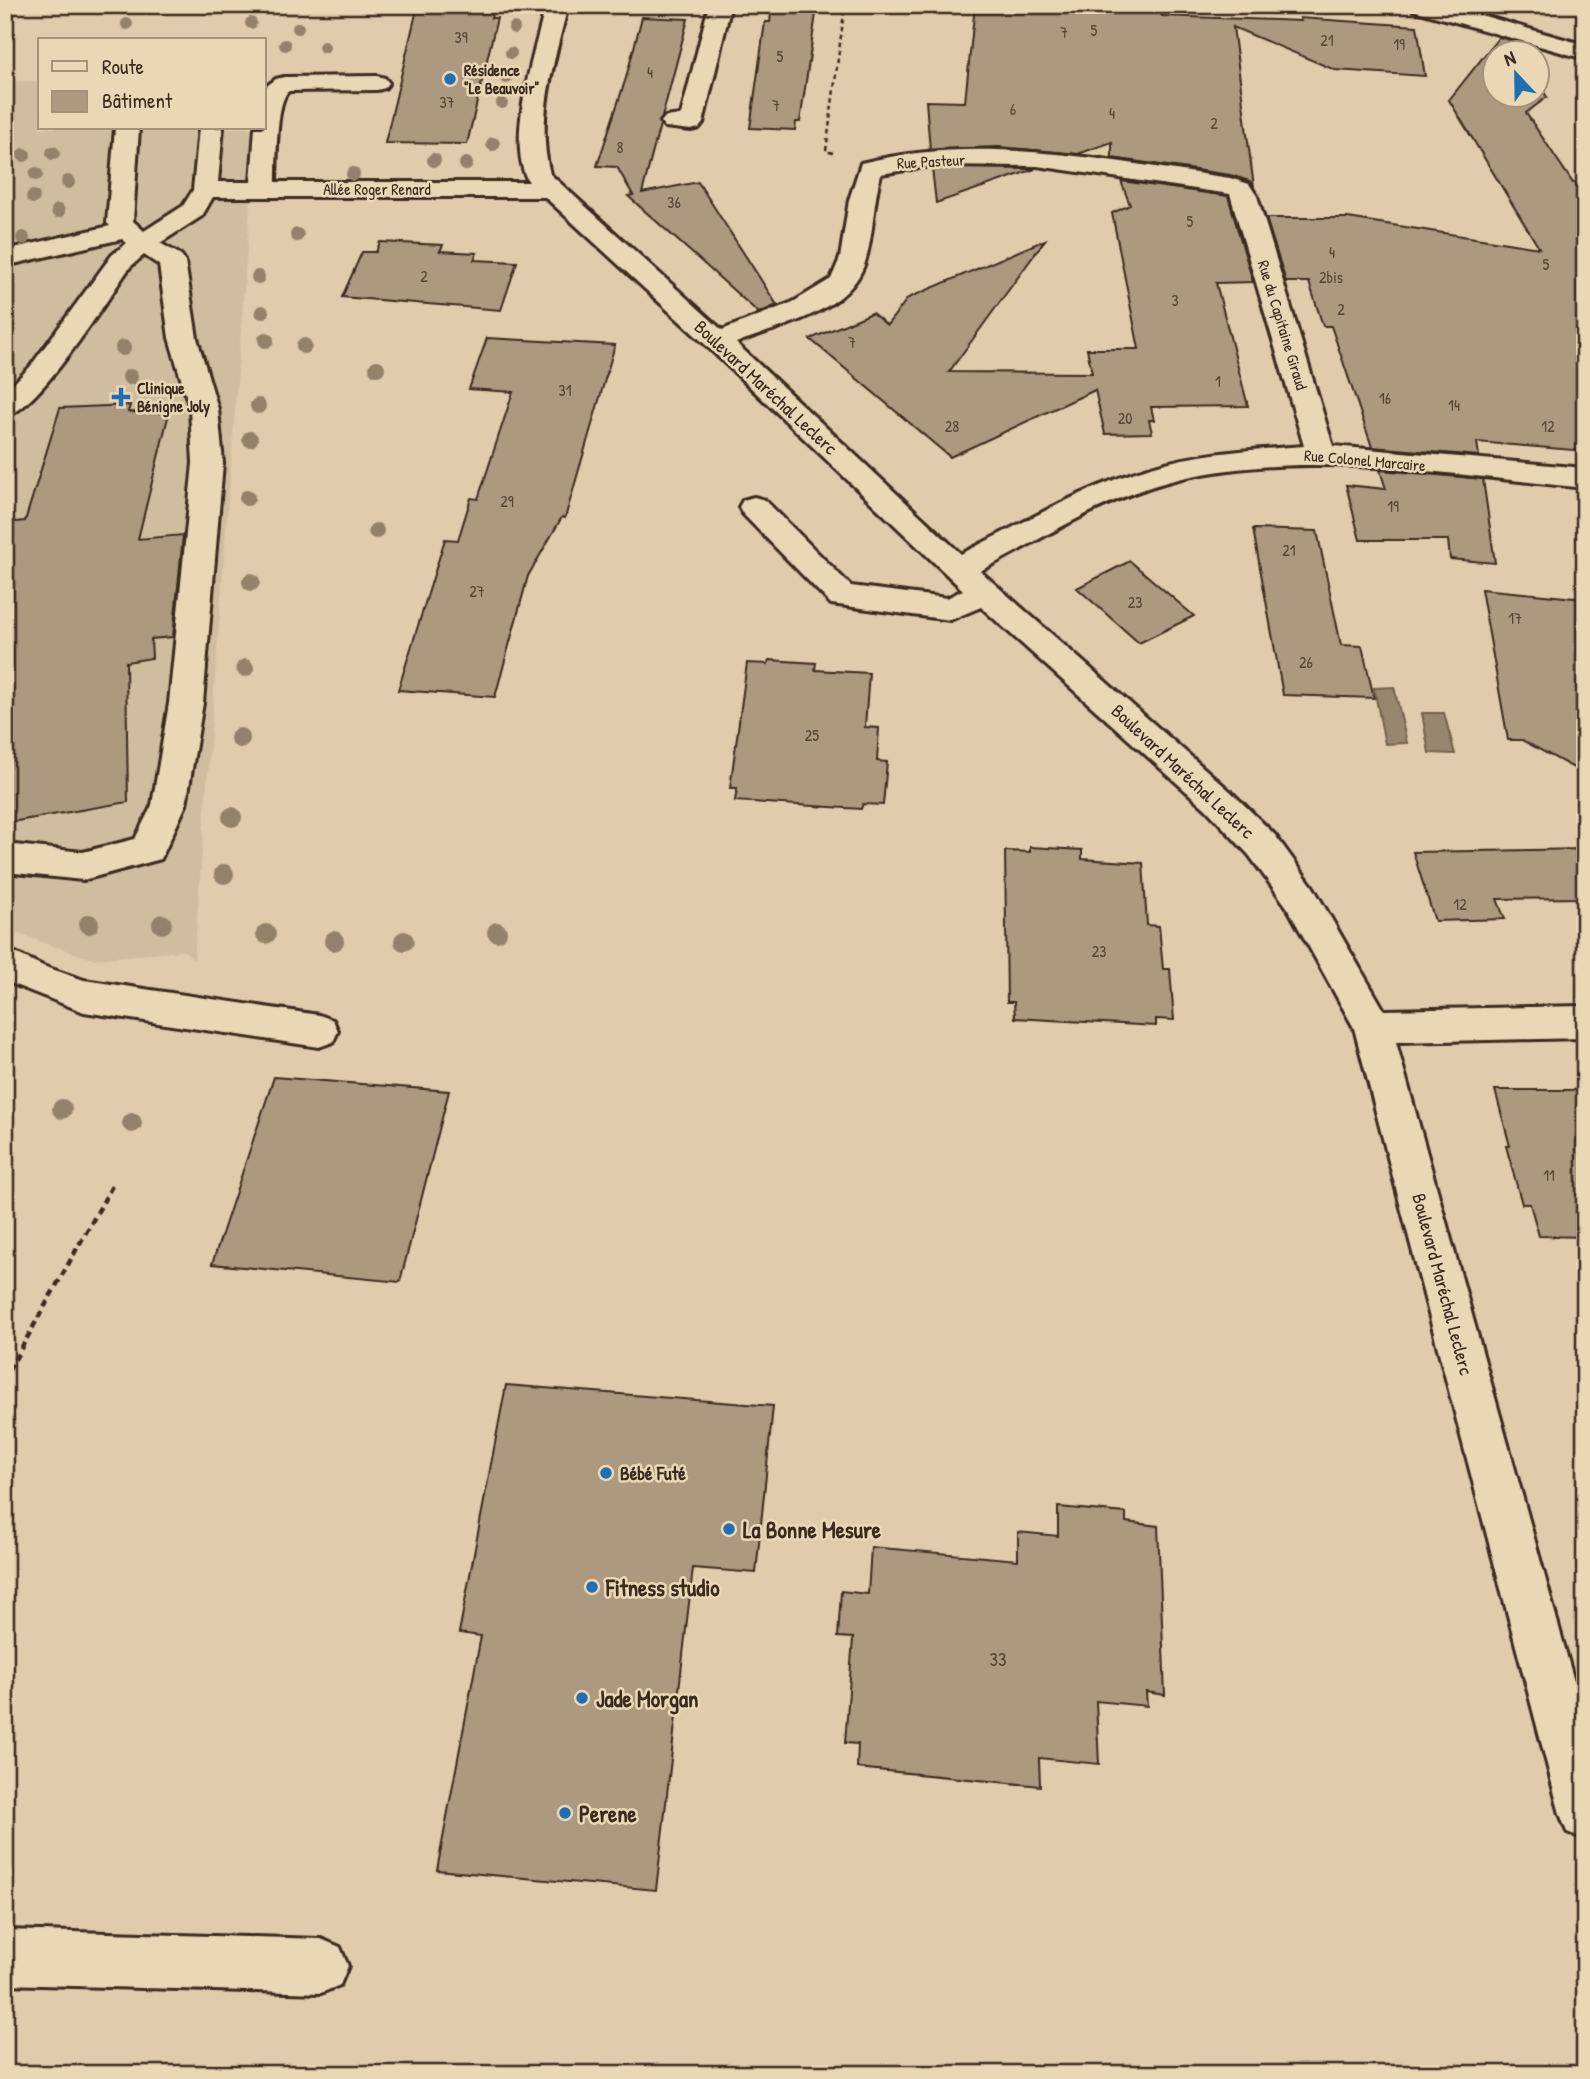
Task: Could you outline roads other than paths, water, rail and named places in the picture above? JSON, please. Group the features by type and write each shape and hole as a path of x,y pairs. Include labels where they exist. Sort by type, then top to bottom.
{"street":[{"name":"Boulevard Maréchal Leclerc","path":"557,5 534,110 531,160 538,177 718,341 958,569 1218,800 1262,845 1300,897 1373,1026 1585,1814"},
{"path":"673,122 691,123 720,5"},
{"path":"1420,5 1585,52"},
{"path":"262,189 268,112 274,91 284,84 377,83"},
{"path":"5,859 83,866 148,849 169,804 186,703 208,463 204,409 183,338 172,261 134,237 120,223 127,130"},
{"path":"5,258 134,237 193,211 205,190 211,130"},
{"name":"Rue Pasteur","path":"718,341 818,299 841,285 850,268 856,246 860,207 870,168 936,158 1037,159 1230,185 1240,189 1244,196"},
{"name":"Allée Roger Renard","path":"205,190 548,188"},
{"name":"Rue du Capitaine Giraud","path":"1244,196 1321,454"},
{"path":"5,408 40,373 121,261 134,237"},
{"name":"Rue Colonel Marcaire","path":"958,569 1109,492 1160,474 1224,461 1321,454 1585,478"},
{"path":"754,507 842,596 950,609 985,593"},
{"path":"5,963 30,977 84,996 319,1031"},
{"path":"1373,1026 1585,1022"},
{"path":"5,1957 321,1966"}],"place":[{"name":"Résidence \"Le Beauvoir\"","path":"450,79"},
{"name":"Clinique Bénigne Joly","path":"121,397"},
{"name":"Bébé Futé","path":"606,1473"},
{"name":"La Bonne Mesure","path":"729,1529"},
{"name":"Fitness studio","path":"592,1587"},
{"name":"Jade Morgan","path":"582,1698"},
{"name":"Perene","path":"565,1813"}]}
